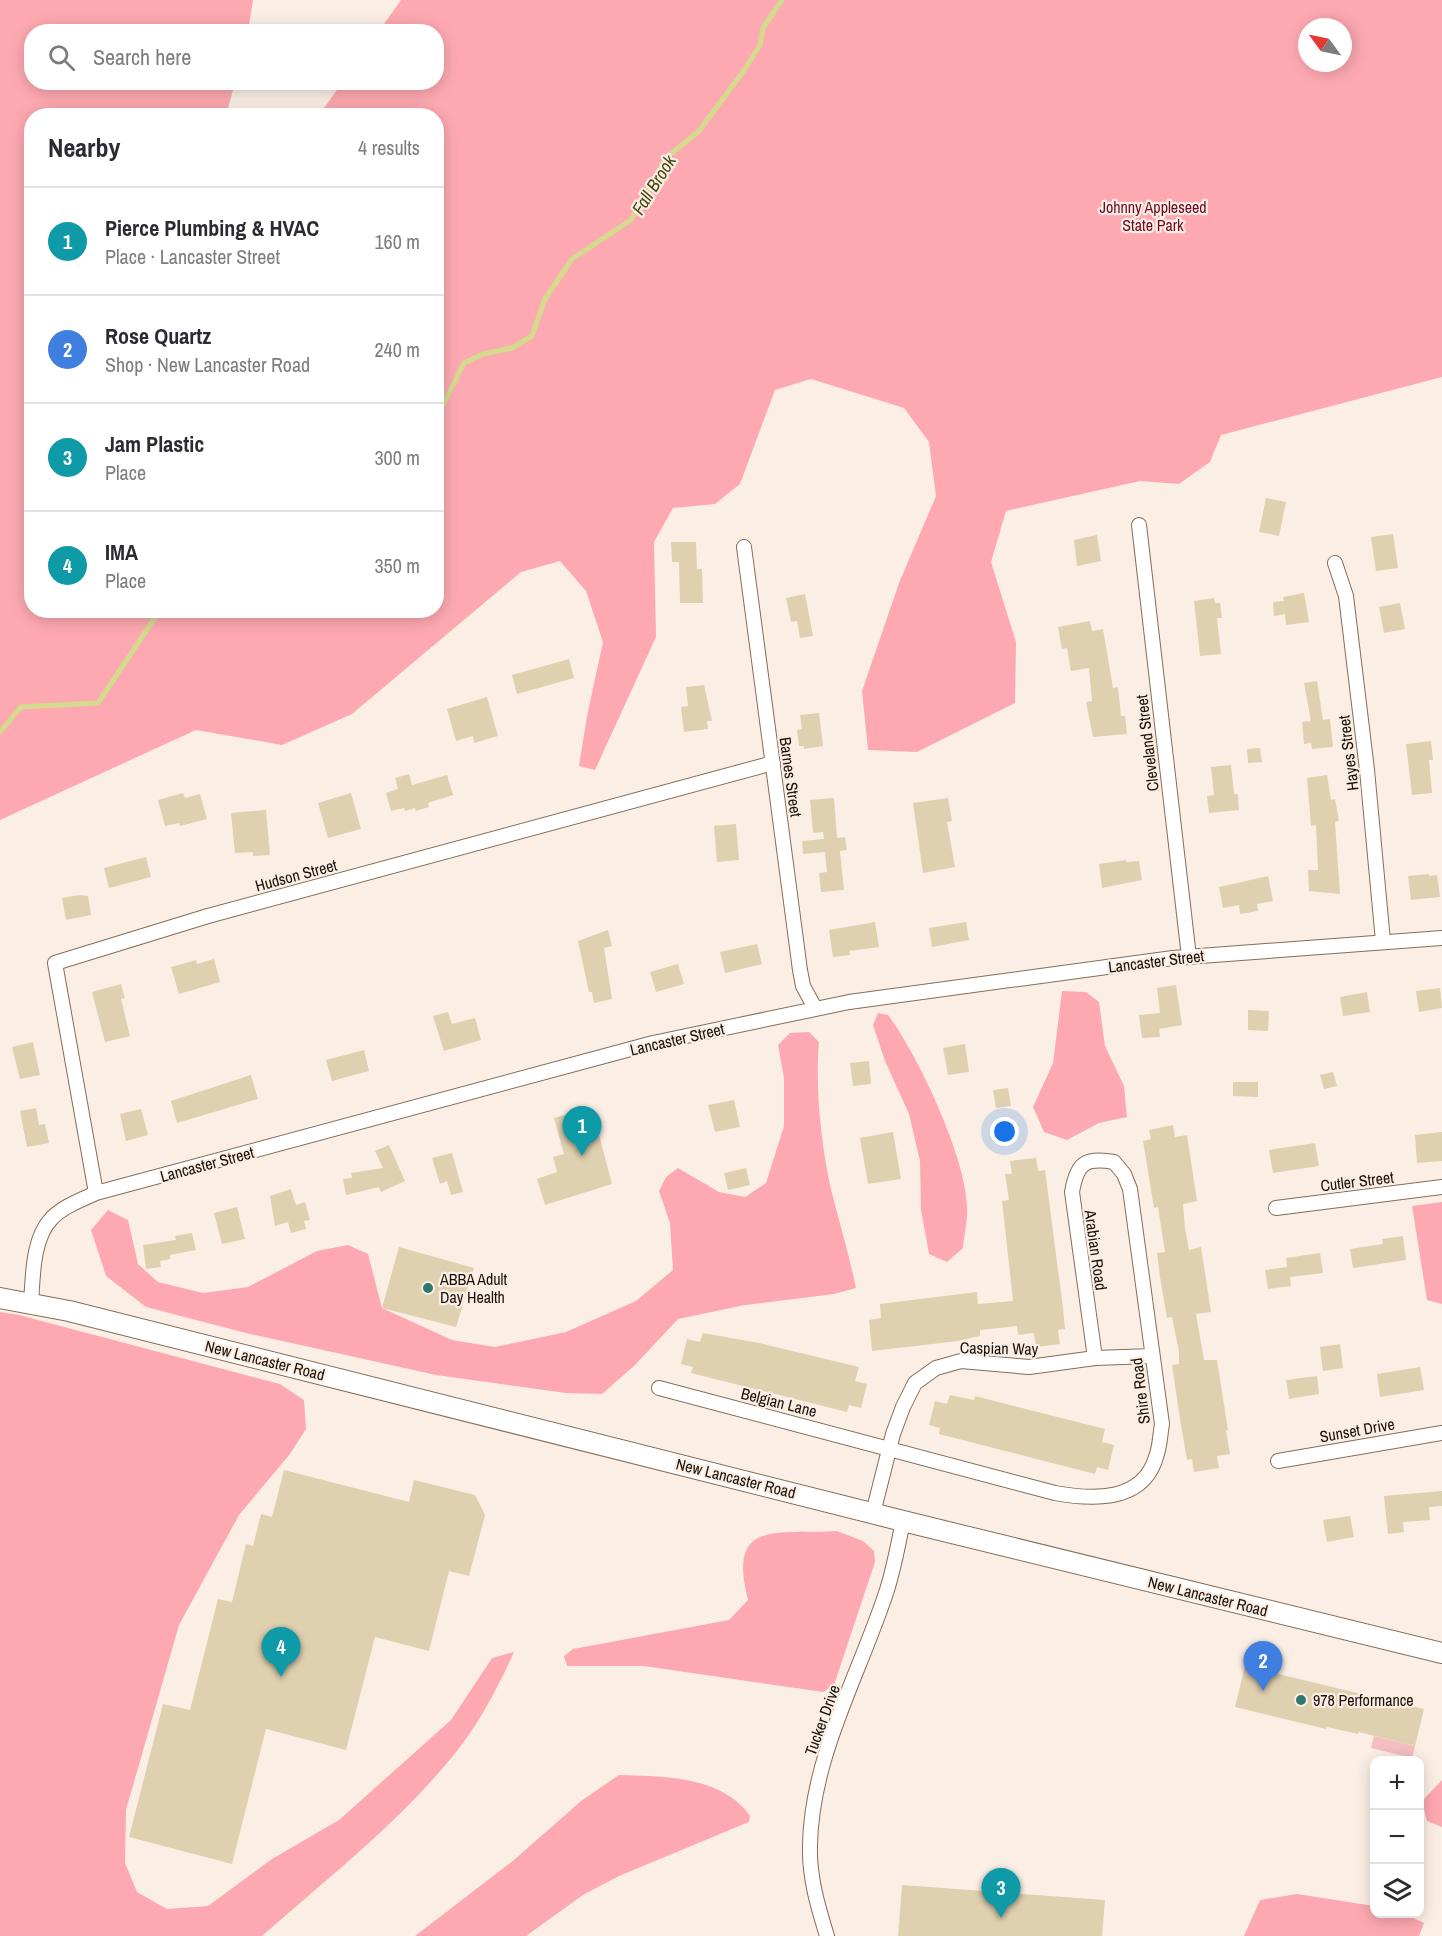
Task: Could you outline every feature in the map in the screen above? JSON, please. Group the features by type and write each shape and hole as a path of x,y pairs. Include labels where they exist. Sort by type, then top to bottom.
{"main road":[{"path":"0,1298 31,1303"},
{"name":"New Lancaster Road","path":"31,1303 1442,1653"}],"street":[{"name":"Cleveland Street","path":"1139,525 1189,957"},
{"name":"Barnes Street","path":"744,548 803,986 815,1008"},
{"name":"Hayes Street","path":"1335,563 1346,596 1367,770 1383,941"},
{"name":"Hudson Street","path":"96,1193 55,963 208,916 773,763"},
{"name":"Lancaster Street","path":"31,1303 35,1258 50,1219 68,1206 96,1193 653,1043 861,1000 1189,957 1442,938"},
{"name":"Shire Road","path":"890,1448 1055,1493 1079,1497 1107,1497 1125,1492 1146,1477 1156,1458 1162,1424 1130,1189 1124,1174 1114,1162 1097,1159"},
{"name":"Arabian Road","path":"1095,1358 1072,1192 1075,1174 1085,1162 1097,1159"},
{"name":"Cutler Street","path":"1276,1208 1442,1187"},
{"name":"Caspian Way","path":"873,1513 903,1407 915,1383 936,1368 961,1361 1029,1367 1095,1358 1152,1356"},
{"name":"Belgian Lane","path":"659,1388 890,1448"},
{"name":"Sunset Drive","path":"1278,1461 1442,1433"},
{"name":"Tucker Drive","path":"827,1936 814,1889 810,1848 812,1811 820,1773 887,1591 903,1521"}],"shaded area":[{"path":"1374,1736 1415,1746 1412,1756 1371,1748"}],"green space":[{"name":"Johnny Appleseed State Park","path":"0,0 253,0 249,24 24,24 24,90 233,90 228,108 24,108 24,618 444,618 444,108 324,108 337,90 444,90 444,24 384,24 401,0 1442,0 1442,377 1221,435 1210,462 1179,484 1140,481 1006,511 991,562 1016,642 1015,703 917,752 868,750 862,691 899,583 936,496 929,442 904,408 811,379 775,390 740,484 715,504 673,508 654,542 656,637 595,770 579,766 603,642 586,591 560,561 521,572 352,714 282,745 196,730 0,820"},
{"path":"1062,991 1086,992 1099,1002 1105,1046 1124,1086 1127,1117 1099,1123 1067,1140 1044,1132 1033,1107 1053,1063"},
{"path":"878,1013 888,1015 926,1080 949,1135 965,1186 967,1207 963,1248 947,1262 929,1254 921,1210 920,1161 909,1114 885,1061 873,1025"},
{"path":"809,1032 819,1042 818,1096 824,1154 856,1288 834,1294 745,1305 678,1319 635,1365 602,1394 566,1393 436,1375 246,1333 146,1307 106,1276 91,1230 108,1210 128,1220 138,1264 158,1282 203,1293 248,1287 317,1251 348,1245 368,1254 382,1308 452,1340 495,1347 566,1332 636,1301 673,1270 670,1223 659,1191 666,1177 678,1168 719,1192 745,1197 766,1183 784,1126 784,1078 778,1045 790,1033"},
{"path":"1442,1202 1442,1304 1427,1300 1412,1206"},
{"path":"0,1312 19,1315 280,1384 304,1400 306,1429 290,1454 239,1515 179,1625 126,1810 125,1863 137,1892 167,1909 208,1906 272,1859 339,1820 451,1720 492,1658 514,1652 476,1725 438,1773 391,1823 262,1936 0,1936"},
{"path":"837,1531 863,1541 874,1551 875,1562 834,1685 823,1692 644,1666 567,1666 564,1656 573,1649 729,1620 748,1600 743,1574 745,1555 751,1543 762,1536 777,1533"},
{"path":"619,1775 672,1778 708,1786 738,1803 750,1816 749,1822 619,1876 583,1895 526,1936 415,1936 514,1860 581,1801"},
{"path":"1442,1780 1442,1827 1427,1821 1424,1799"},
{"path":"1297,1894 1370,1905 1370,1918 1413,1918 1424,1923 1419,1936 1244,1936 1260,1900"}],"building":[{"path":"1266,498 1286,502 1279,536 1259,532"},
{"path":"1393,534 1398,568 1376,571 1371,537"},
{"path":"1097,535 1101,561 1077,566 1074,540"},
{"path":"671,542 696,542 697,569 702,569 703,603 680,603 679,562 672,562"},
{"path":"1304,593 1309,622 1286,625 1285,614 1274,616 1273,602 1284,601 1283,597"},
{"path":"805,594 813,636 800,638 797,621 791,622 786,598"},
{"path":"1214,598 1215,603 1220,603 1222,618 1217,618 1221,654 1200,656 1194,601"},
{"path":"1400,603 1405,629 1384,633 1379,607"},
{"path":"1090,621 1092,631 1103,629 1113,688 1118,687 1121,716 1125,716 1127,734 1093,737 1086,702 1092,701 1089,668 1071,671 1067,648 1062,649 1058,627"},
{"path":"569,659 574,678 517,694 512,675"},
{"path":"1317,681 1323,720 1330,719 1333,747 1312,749 1311,743 1304,744 1302,722 1311,721 1304,683"},
{"path":"704,685 712,721 707,721 708,729 684,732 681,707 688,706 686,687"},
{"path":"487,697 498,736 474,743 473,736 456,741 447,709"},
{"path":"819,713 823,746 804,749 804,746 799,746 797,730 802,729 800,715"},
{"path":"1431,741 1433,760 1429,760 1432,793 1412,795 1406,744"},
{"path":"1260,748 1262,762 1248,763 1247,749"},
{"path":"1231,765 1234,794 1238,794 1239,810 1209,813 1207,796 1214,795 1211,767"},
{"path":"409,774 412,785 447,775 453,795 428,803 429,807 416,811 415,808 405,811 404,808 391,811 386,793 398,789 395,778"},
{"path":"1327,775 1331,800 1335,799 1339,821 1335,822 1340,894 1309,891 1308,870 1318,870 1316,825 1311,826 1307,778"},
{"path":"183,793 185,798 200,794 207,819 180,826 179,823 165,826 158,800"},
{"path":"351,793 361,829 328,838 318,803"},
{"path":"834,798 837,838 845,837 847,850 840,851 844,890 821,892 819,873 827,872 825,852 803,854 802,841 824,839 823,832 813,833 810,800"},
{"path":"948,798 952,821 947,822 955,867 923,873 913,803"},
{"path":"266,810 270,855 253,856 253,852 235,853 231,813"},
{"path":"736,824 739,860 717,862 714,826"},
{"path":"146,857 151,877 109,888 104,868"},
{"path":"1126,860 1126,862 1139,861 1142,880 1102,888 1099,864"},
{"path":"1429,874 1429,876 1437,875 1440,897 1411,900 1408,876"},
{"path":"1268,876 1273,901 1257,904 1258,911 1240,914 1239,905 1223,908 1219,887"},
{"path":"88,896 91,915 66,920 62,898"},
{"path":"875,922 879,947 849,951 850,955 833,957 829,930"},
{"path":"966,922 969,940 932,947 929,928"},
{"path":"608,930 612,946 604,948 612,999 594,1003 592,992 589,992 578,941"},
{"path":"757,944 762,964 725,973 720,952"},
{"path":"214,959 220,982 179,994 171,967 196,960 197,964"},
{"path":"678,964 684,984 656,992 650,972"},
{"path":"121,984 125,998 121,999 130,1036 105,1042 92,992"},
{"path":"1176,985 1182,1025 1159,1029 1160,1037 1142,1038 1139,1015 1160,1013 1157,988"},
{"path":"1440,988 1442,1008 1419,1012 1416,991"},
{"path":"1367,992 1370,1012 1343,1016 1340,997"},
{"path":"1248,1010 1269,1011 1268,1031 1248,1030"},
{"path":"448,1012 452,1024 475,1018 481,1040 444,1051 433,1016"},
{"path":"33,1042 40,1075 20,1079 12,1047"},
{"path":"965,1044 969,1072 948,1075 943,1048"},
{"path":"364,1050 369,1071 332,1081 326,1060"},
{"path":"869,1061 871,1084 853,1086 850,1063"},
{"path":"1333,1072 1337,1086 1324,1089 1320,1075"},
{"path":"251,1075 258,1099 177,1123 171,1101"},
{"path":"1233,1082 1258,1082 1258,1097 1233,1096"},
{"path":"1008,1088 1011,1106 996,1108 993,1090"},
{"path":"734,1100 740,1127 715,1132 708,1105"},
{"path":"36,1108 39,1125 45,1124 49,1143 27,1147 20,1111"},
{"path":"592,1108 612,1184 545,1205 537,1179 557,1172 553,1157 564,1154 554,1118"},
{"path":"141,1109 148,1135 126,1141 120,1114"},
{"path":"1173,1125 1175,1137 1187,1135 1197,1201 1183,1204 1185,1228 1189,1250 1201,1247 1211,1312 1196,1314 1204,1360 1217,1360 1230,1454 1217,1456 1219,1468 1194,1472 1192,1459 1187,1460 1180,1419 1172,1365 1179,1364 1179,1352 1172,1317 1167,1318 1160,1277 1157,1253 1165,1252 1158,1207 1154,1208 1143,1141 1151,1139 1149,1130"},
{"path":"893,1132 901,1179 868,1184 860,1138"},
{"path":"1442,1132 1442,1161 1417,1163 1415,1135"},
{"path":"1315,1143 1319,1166 1273,1173 1269,1150"},
{"path":"389,1145 405,1181 381,1192 379,1187 346,1195 343,1179 352,1178 351,1173 383,1168 375,1151"},
{"path":"452,1153 463,1192 451,1195 447,1181 440,1184 432,1158"},
{"path":"1036,1158 1038,1171 1045,1170 1063,1308 1065,1329 1058,1330 1060,1344 1036,1347 1034,1333 1018,1335 1017,1326 980,1330 980,1336 958,1341 872,1351 869,1320 881,1318 880,1304 977,1292 978,1304 1013,1301 1002,1201 1009,1200 1005,1174 1012,1174 1010,1161"},
{"path":"746,1168 750,1185 728,1190 724,1173"},
{"path":"291,1189 296,1205 305,1202 310,1220 304,1221 306,1229 291,1233 288,1222 275,1226 270,1196"},
{"path":"237,1207 245,1239 222,1244 214,1213"},
{"path":"192,1233 196,1250 170,1255 170,1259 160,1261 161,1267 146,1269 143,1245 176,1240 175,1236"},
{"path":"1403,1236 1406,1260 1353,1268 1350,1249 1383,1244 1382,1239"},
{"name":"ABBA Adult Day Health","path":"399,1247 474,1268 456,1327 382,1308"},
{"path":"1320,1253 1323,1273 1290,1277 1291,1286 1268,1289 1265,1270 1287,1267 1286,1258"},
{"path":"703,1333 759,1343 859,1367 855,1381 867,1384 861,1408 849,1405 847,1412 691,1373 693,1367 681,1364 687,1339 700,1342"},
{"path":"1340,1344 1343,1368 1323,1371 1320,1347"},
{"path":"1420,1367 1424,1390 1380,1397 1377,1374"},
{"path":"1317,1376 1319,1394 1289,1399 1286,1380"},
{"path":"950,1395 974,1400 975,1396 1105,1429 1102,1442 1114,1445 1108,1470 1097,1467 1095,1474 939,1434 940,1428 929,1425 935,1401 947,1404"},
{"path":"284,1470 409,1502 414,1480 475,1495 485,1515 469,1576 449,1571 429,1651 375,1637 346,1750 266,1729 232,1864 129,1837 163,1704 190,1710 218,1599 232,1602 246,1544 253,1546 261,1514 272,1517"},
{"path":"1442,1491 1442,1506 1429,1507 1430,1520 1403,1522 1404,1532 1388,1534 1384,1496"},
{"path":"1350,1516 1354,1537 1327,1542 1323,1520"},
{"path":"1245,1666 1424,1709 1415,1746 1359,1732 1358,1734 1327,1727 1326,1729 1235,1707"},
{"path":"902,1885 1105,1900 1102,1936 898,1936"}],"waterway":[{"name":"Fall Brook","path":"444,403 464,363 483,354 512,348 532,336 545,299 572,259 631,220 666,158 699,131 745,69 760,45 763,28 782,0"},
{"name":"Fall Brook","path":"0,732 21,707 98,703 155,618"}],"place":[{"name":"Pierce Plumbing & HVAC","path":"582,1156"},
{"name":"ABBA Adult Day Health","path":"428,1288"},
{"name":"IMA","path":"281,1677"},
{"name":"Rose Quartz","path":"1263,1691"},
{"name":"978 Performance","path":"1301,1700"},
{"name":"Jam Plastic","path":"1001,1918"}]}
